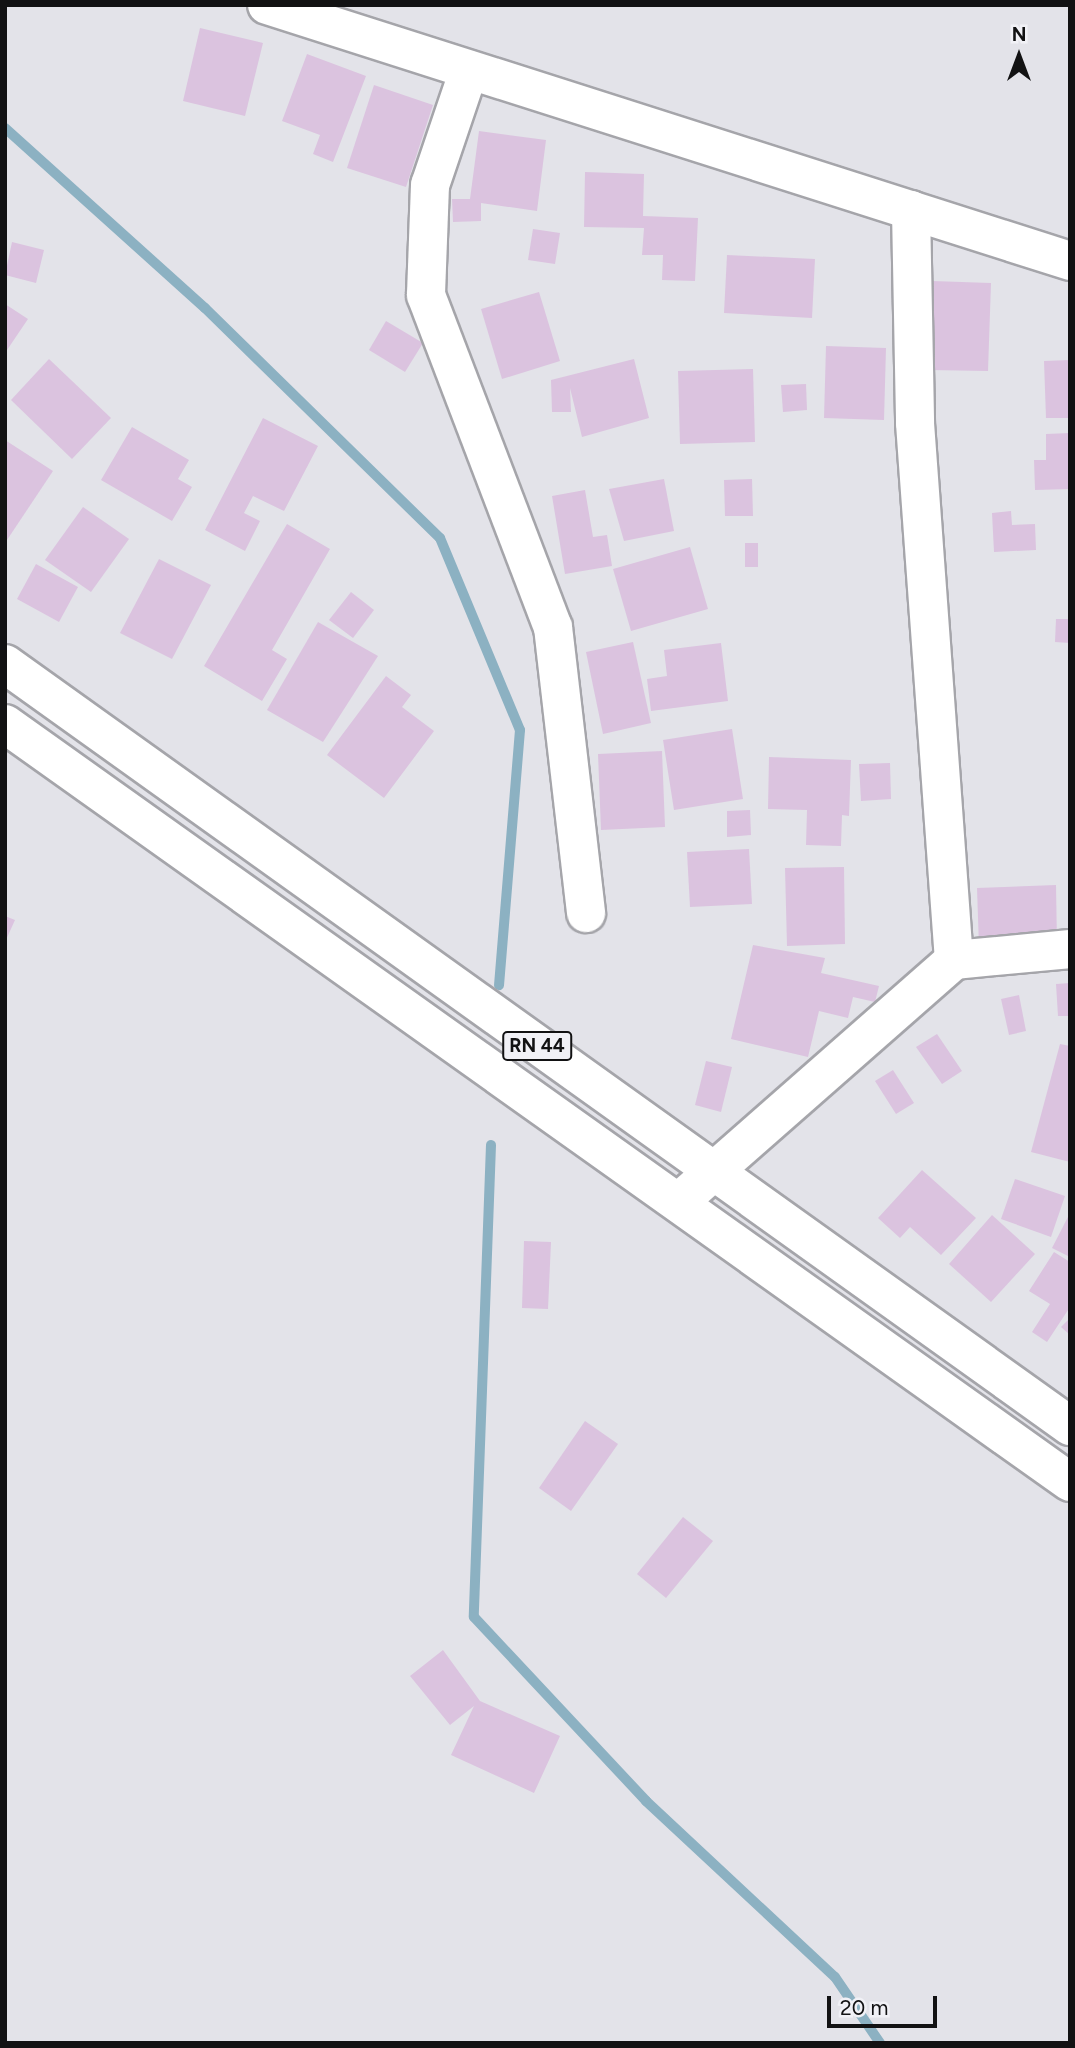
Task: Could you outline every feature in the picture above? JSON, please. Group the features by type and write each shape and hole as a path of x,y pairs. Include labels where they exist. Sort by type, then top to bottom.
{"main road":[{"path":"267,5 1070,261"},
{"path":"470,70 430,185 426,295 553,626 586,913"},
{"path":"911,210 915,423 954,960"},
{"name":"RN 44","path":"5,664 1070,1426"},
{"name":"RN 44","path":"5,723 680,1201 1070,1482"},
{"path":"680,1201 954,960 1029,949 1070,949"}],"building":[{"path":"200,28 263,43 245,116 183,101"},
{"path":"307,54 366,76 333,162 313,154 320,135 282,121"},
{"path":"374,85 433,105 406,187 347,168"},
{"path":"479,131 546,140 537,211 481,203 481,221 453,222 452,199 470,199"},
{"path":"585,172 644,174 643,216 698,218 695,281 662,280 663,255 642,255 644,228 584,227"},
{"path":"533,229 560,233 555,264 528,260"},
{"path":"12,242 44,250 36,283 5,275"},
{"path":"727,255 815,259 812,318 724,313"},
{"path":"932,281 991,283 988,371 929,370"},
{"path":"539,292 560,361 502,379 481,309"},
{"path":"5,304 28,319 5,353"},
{"path":"386,321 423,343 405,372 369,350"},
{"path":"826,346 886,348 884,420 824,418"},
{"path":"49,359 111,418 72,459 11,400"},
{"path":"634,359 649,418 582,437 570,388 571,412 552,412 551,380"},
{"path":"1070,360 1070,418 1046,418 1044,361"},
{"path":"753,369 755,442 680,444 678,371"},
{"path":"806,384 807,410 783,412 781,385"},
{"path":"263,418 318,446 284,511 253,496 244,513 260,521 245,551 205,530"},
{"path":"132,427 189,460 178,479 192,487 172,521 101,480"},
{"path":"1070,433 1070,489 1035,490 1034,460 1046,460 1046,434"},
{"path":"5,440 53,471 7,540 5,539"},
{"path":"664,479 674,531 624,541 609,489"},
{"path":"752,479 753,516 725,516 724,480"},
{"path":"585,490 593,537 607,535 612,566 565,574 552,496"},
{"path":"83,507 129,539 91,592 45,560"},
{"path":"1011,511 1012,525 1035,524 1036,550 994,552 992,513"},
{"path":"287,524 330,549 272,650 287,659 262,701 204,666"},
{"path":"745,543 758,543 758,567 745,567"},
{"path":"690,547 708,609 631,631 613,569"},
{"path":"159,559 211,585 172,659 120,633"},
{"path":"36,564 78,587 59,622 17,599"},
{"path":"351,592 374,610 353,638 329,620"},
{"path":"1056,619 1070,619 1070,643 1055,642"},
{"path":"318,622 378,656 323,742 267,710"},
{"path":"633,642 651,723 603,734 586,652"},
{"path":"721,643 728,701 651,711 647,679 667,676 664,650"},
{"path":"386,676 411,695 402,707 434,731 384,798 327,755"},
{"path":"732,729 743,799 674,810 663,740"},
{"path":"662,751 665,827 601,830 598,754"},
{"path":"769,757 851,760 849,816 842,815 841,846 806,845 807,810 768,809"},
{"path":"890,763 891,799 861,801 859,764"},
{"path":"750,810 751,835 727,837 727,811"},
{"path":"749,849 752,904 690,907 687,852"},
{"path":"844,867 845,944 787,946 785,868"},
{"path":"1056,885 1057,944 979,947 977,888"},
{"path":"5,916 15,920 5,942"},
{"path":"753,945 825,958 821,973 879,986 875,1002 853,997 848,1018 819,1011 808,1057 731,1039"},
{"path":"1070,983 1070,1016 1058,1016 1056,984"},
{"path":"1019,995 1026,1031 1009,1035 1001,999"},
{"path":"937,1034 962,1071 942,1084 916,1047"},
{"path":"1060,1044 1070,1046 1070,1162 1031,1152"},
{"path":"706,1061 732,1067 721,1112 695,1105"},
{"path":"893,1070 914,1103 896,1114 875,1081"},
{"path":"922,1170 976,1218 941,1255 910,1227 900,1238 878,1218"},
{"path":"1015,1179 1065,1196 1051,1237 1001,1219"},
{"path":"1070,1213 1070,1257 1052,1248"},
{"path":"992,1215 1035,1254 991,1302 949,1264"},
{"path":"524,1241 551,1242 548,1309 522,1308"},
{"path":"1054,1252 1070,1262 1070,1307 1047,1342 1032,1332 1050,1304 1029,1291"},
{"path":"1070,1318 1070,1335 1061,1327"},
{"path":"585,1421 618,1444 571,1511 539,1488"},
{"path":"683,1517 713,1541 666,1598 637,1574"},
{"path":"443,1650 480,1701 560,1736 534,1793 451,1755 474,1706 450,1725 410,1676"}],"waterway":[{"path":"5,128 205,308 440,538 520,730 499,985"},
{"path":"491,1145 474,1617 646,1801 835,1977 880,2043"}]}
